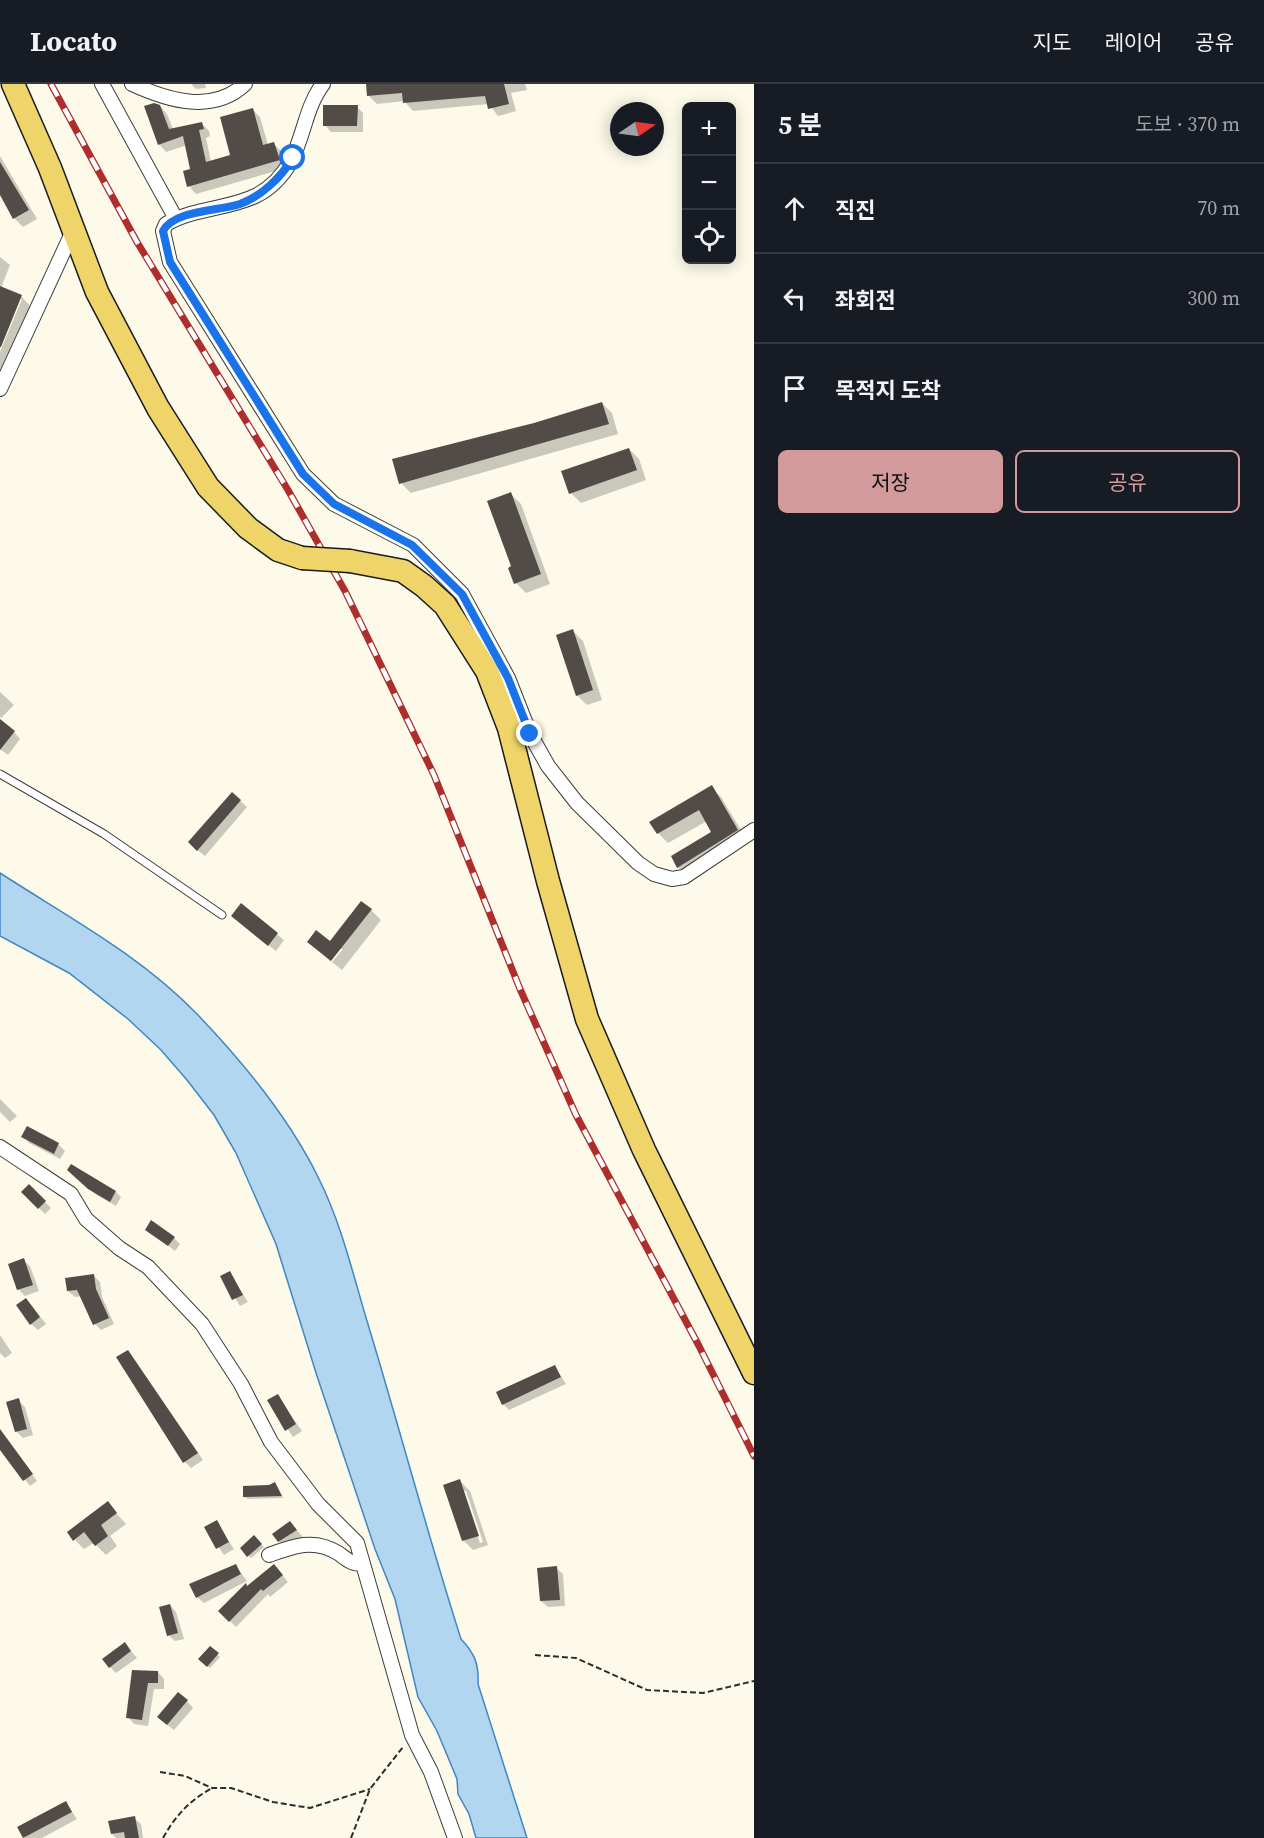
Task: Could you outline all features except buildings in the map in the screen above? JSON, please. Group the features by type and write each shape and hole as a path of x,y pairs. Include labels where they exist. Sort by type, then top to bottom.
{"main road":[{"path":"13,84 50,168 97,292 158,408 208,487 248,528 278,550 302,558 350,561 403,571 424,586 453,600 501,702 587,1019 644,1150 745,1348 754,1373"}],"street":[{"path":"102,84 176,219"},
{"path":"132,84 172,98 206,103 233,95 245,84"},
{"path":"323,84 316,93 293,158 275,181 258,195 241,203 176,219 166,224 163,231 170,262 303,474 334,504 412,545 508,678 530,734 548,766 577,802 638,863 654,874 672,879 684,877 754,830"},
{"path":"0,389 73,231"},
{"path":"0,1147 71,1194 86,1219 120,1248 148,1267 202,1324 242,1384 271,1442 318,1504 357,1543 412,1735 430,1772 455,1838"},
{"path":"269,1555 309,1543 325,1547 352,1564 363,1564"}],"lane":[{"path":"0,774 104,834 222,915"}],"path":[{"path":"535,1655 576,1658 647,1690 703,1693 754,1681"},
{"path":"351,1838 370,1789 412,1735"},
{"path":"160,1772 185,1776 212,1788 231,1788 273,1802 310,1808 370,1789"},
{"path":"163,1838 175,1817 193,1798 212,1788"}],"water":[{"path":"0,873 128,955 175,993 214,1032 248,1072 280,1114 308,1157 327,1196 346,1249 461,1639 475,1660 478,1684 527,1838 476,1838 469,1814 458,1794 457,1779 437,1731 418,1697 395,1599 375,1549 317,1376 276,1244 236,1153 214,1115 187,1080 161,1050 128,1019 69,973 0,936"}],"railway":[{"path":"51,84 137,242 288,490 345,591 434,775 520,989 576,1115 699,1346 754,1456"}],"route":[{"path":"293,158 275,181 258,195 241,203 201,212 166,224 163,231 170,262 249,392 303,474 334,504 412,545 462,594 508,678 530,734"}]}
